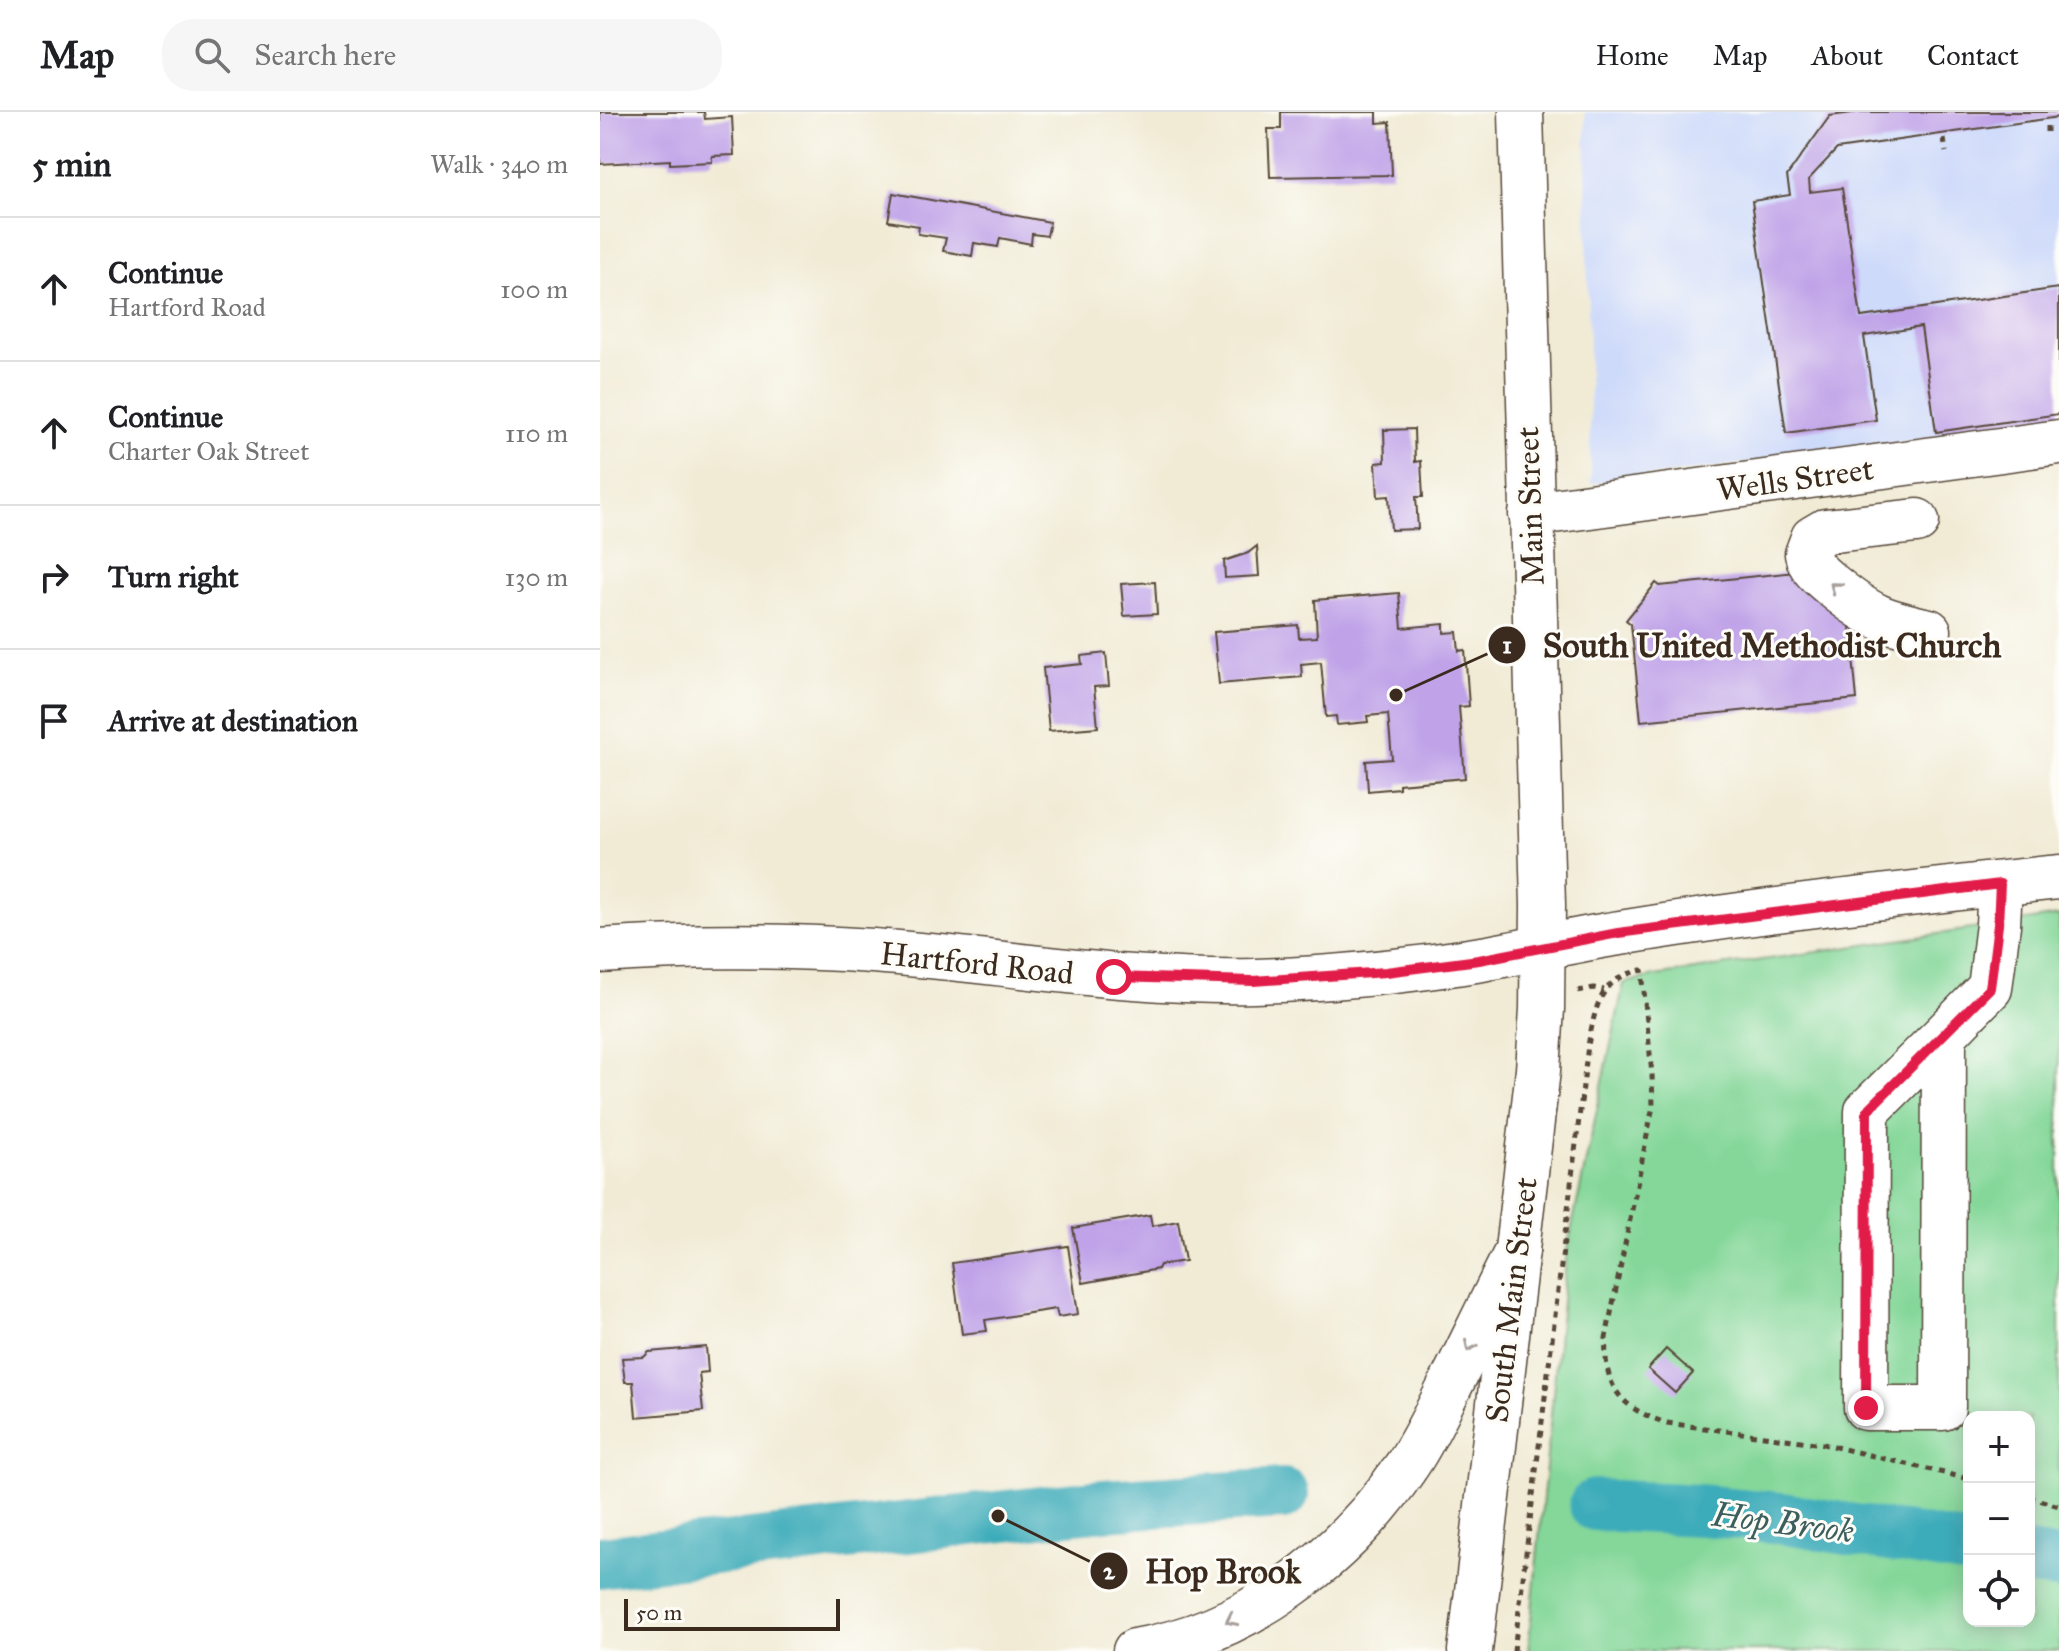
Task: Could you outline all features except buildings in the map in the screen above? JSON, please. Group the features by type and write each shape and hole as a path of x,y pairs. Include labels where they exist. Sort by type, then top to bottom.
{"main road":[{"name":"Main Street","path":"1521,112 1543,948"},
{"name":"Wells Street","path":"1531,514 2059,442"},
{"path":"1917,521 1825,531 1813,538 1807,554 1819,574 1865,612 1929,631"},
{"name":"Hartford Road","path":"600,951 774,946 875,951 1114,977 1253,981 1386,972 1618,933 2059,877"},
{"path":"1944,1035 1943,1408 1866,1408 1867,1111 1990,988 2000,884"},
{"name":"South Main Street","path":"1470,1651 1538,1070 1543,948"},
{"path":"1135,1651 1198,1635 1252,1610 1304,1575 1350,1535 1385,1495 1422,1441 1517,1251"}],"path":[{"path":"2047,126 2047,137"},
{"path":"1944,139 1946,152"},
{"path":"1514,1651 1588,1045 1604,990 1620,976 1642,970 1653,1091 1648,1135 1606,1338 1606,1369 1615,1390 1643,1413 1667,1423 1823,1444 1963,1478"},
{"path":"2035,1499 2059,1506"}],"shaded area":[{"path":"1585,112 2059,112 2059,421 1591,484"}],"green space":[{"path":"2059,916 2059,1651 1528,1651 1567,1250 1624,983"}],"waterway":[{"name":"Hop Brook","path":"600,1562 1103,1505 1283,1494"},
{"name":"Hop Brook","path":"1595,1505 1781,1518 1963,1548"},
{"name":"Hop Brook","path":"2035,1560 2059,1564"}],"place":[{"name":"South United Methodist Church","path":"1396,695"},
{"name":"Hop Brook","path":"998,1516"}],"route":[{"path":"1114,977 1253,981 1386,972 1479,960 1618,933 2000,884 1990,988 1867,1111 1866,1408"}]}
